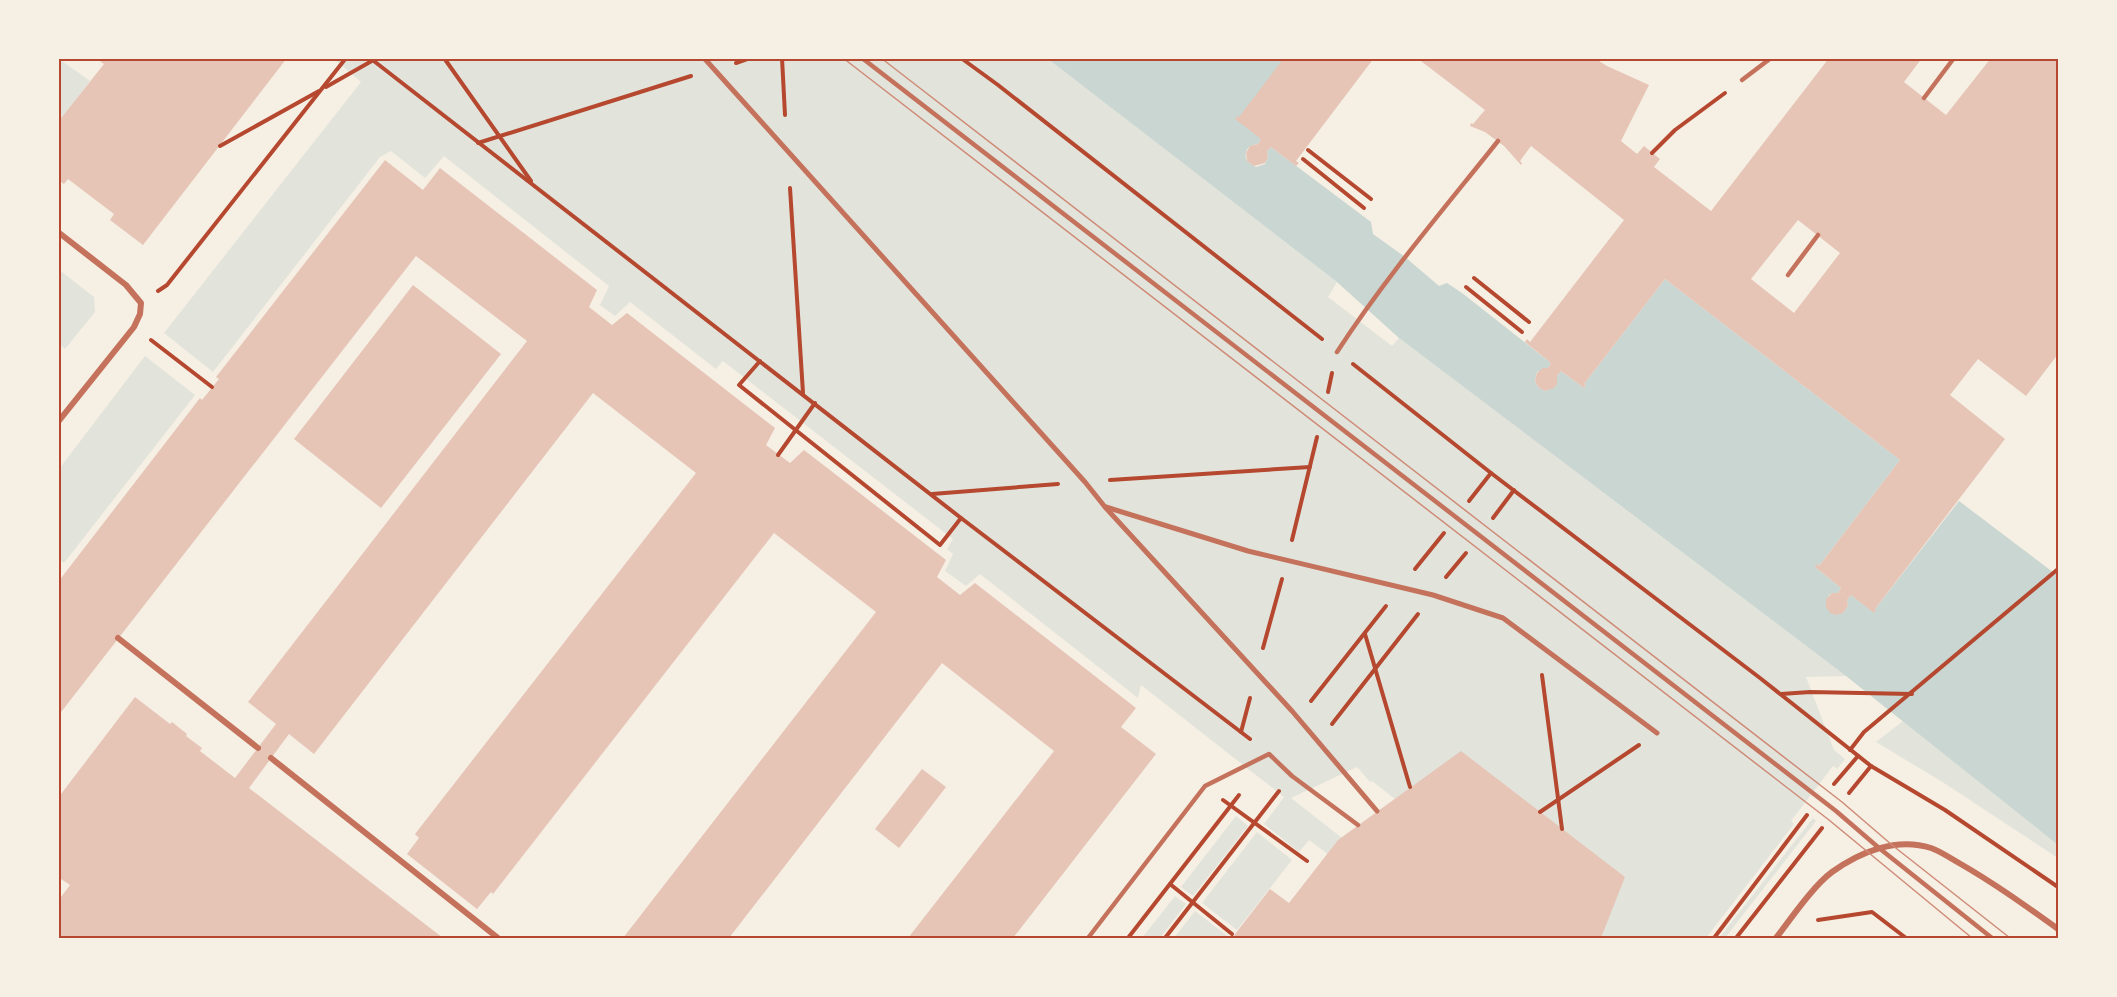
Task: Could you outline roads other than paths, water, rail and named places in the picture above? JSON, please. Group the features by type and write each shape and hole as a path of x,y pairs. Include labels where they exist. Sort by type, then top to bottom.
{"street":[{"path":"704,58 1105,507 1298,718 1377,811"},
{"path":"58,232 126,285 141,303 140,314 134,327 58,422"},
{"path":"1105,507 1248,551 1433,595 1503,618 1657,733"},
{"path":"118,638 258,748"},
{"path":"271,758 498,939"},
{"path":"1776,939 1830,873 1865,852 1908,844 1932,848 1992,883 2058,929"}],"lane":[{"path":"862,58 1836,811 1992,939"},
{"path":"1742,80 1772,58"},
{"path":"1924,98 1954,58"},
{"path":"1337,351 1405,257 1498,141"},
{"path":"1788,275 1818,235"},
{"path":"1088,939 1205,786 1269,754 1292,776 1358,825"}],"tram line":[{"path":"843,58 1829,820 1972,938"},
{"path":"881,58 1842,802 1892,845 2010,938"}]}
